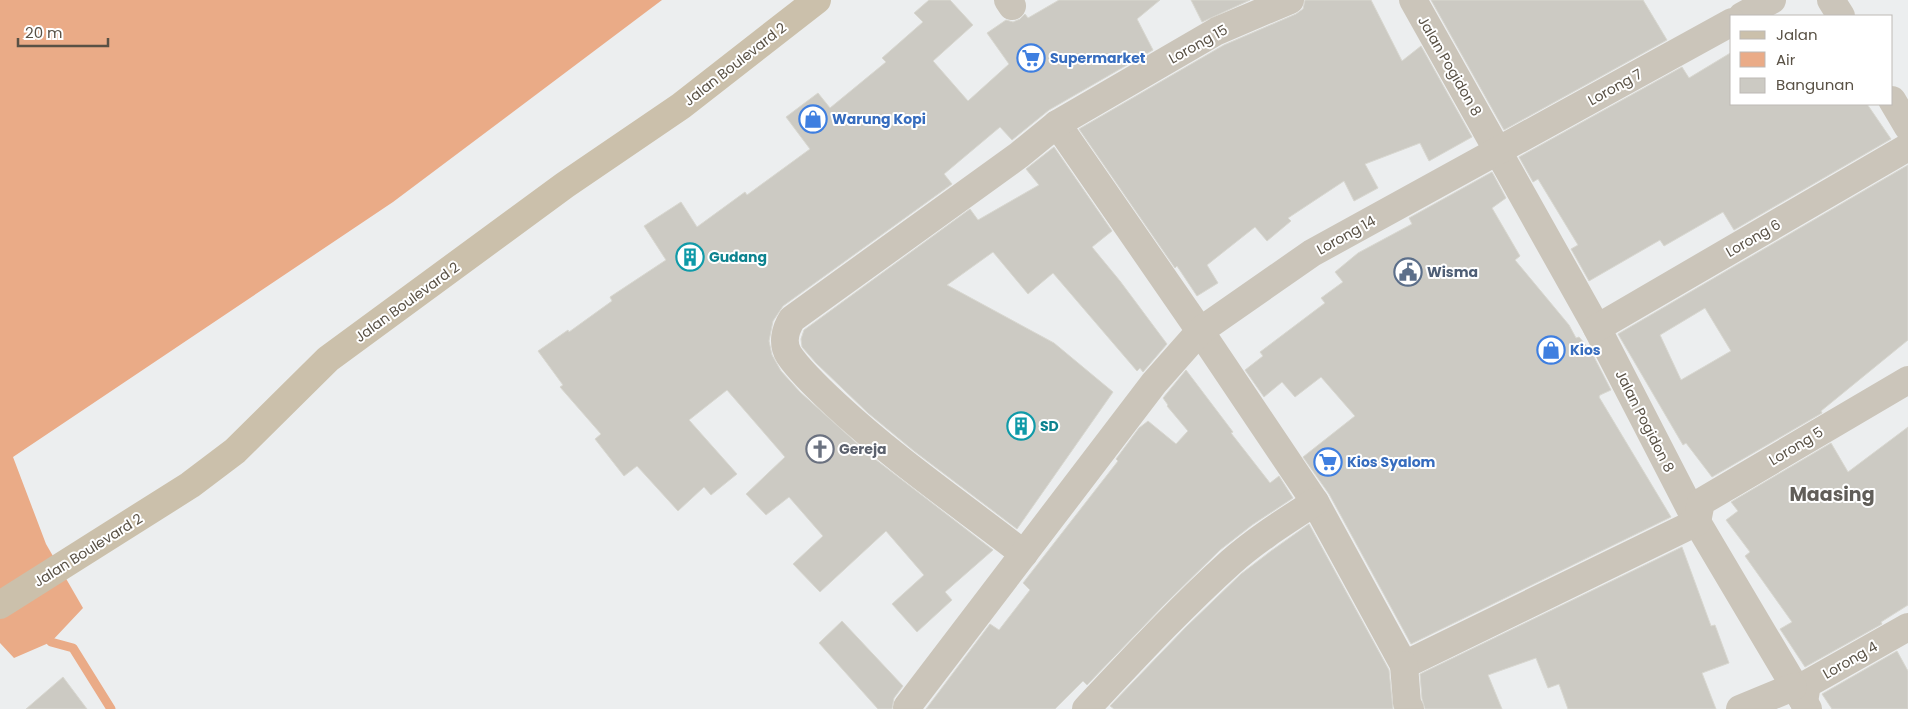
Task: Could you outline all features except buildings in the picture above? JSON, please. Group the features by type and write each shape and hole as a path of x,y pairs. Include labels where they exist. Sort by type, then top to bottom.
{"main road":[{"name":"Jalan Boulevard 2","path":"0,605 190,485 235,452 328,359 566,185 681,106 817,0"}],"street":[{"name":"Lorong 15","path":"1024,554 859,426 820,390 789,355 785,344 787,326 792,320 1020,155 1057,124 1217,31 1290,0"},
{"name":"Jalan Pogidon 8","path":"1413,0 1597,328 1697,522 1801,699"},
{"path":"1744,15 1772,0"},
{"path":"1832,0 1840,15"},
{"name":"Lorong 7","path":"1499,151 1730,23"},
{"path":"1893,102 1908,127"},
{"path":"1057,124 1315,502 1404,665 1407,703 1410,709"},
{"name":"Lorong 6","path":"1597,328 1908,147"},
{"name":"Lorong 14","path":"907,707 1154,383 1200,331 1312,253 1499,151"},
{"name":"Lorong 5","path":"1697,522 1701,502 1908,380"},
{"path":"1086,709 1159,631 1232,561 1275,528 1315,502"},
{"path":"1404,665 1697,522"},
{"name":"Lorong 4","path":"1801,699 1807,684 1908,627"},
{"path":"1740,709 1801,699"}],"water":[{"path":"0,0 662,0 393,202 13,457 46,544 83,608 51,642 14,658 0,643"}],"waterway":[{"path":"51,642 73,648 111,709"}],"place":[{"name":"Supermarket","path":"1031,58"},
{"name":"Warung Kopi","path":"813,119"},
{"name":"Gudang","path":"690,257"},
{"name":"Wisma","path":"1408,272"},
{"name":"Kios","path":"1551,350"},
{"name":"SD","path":"1021,426"},
{"name":"Gereja","path":"820,449"},
{"name":"Kios Syalom","path":"1328,462"}],"district":[{"name":"Maasing","path":"1832,494"}]}
